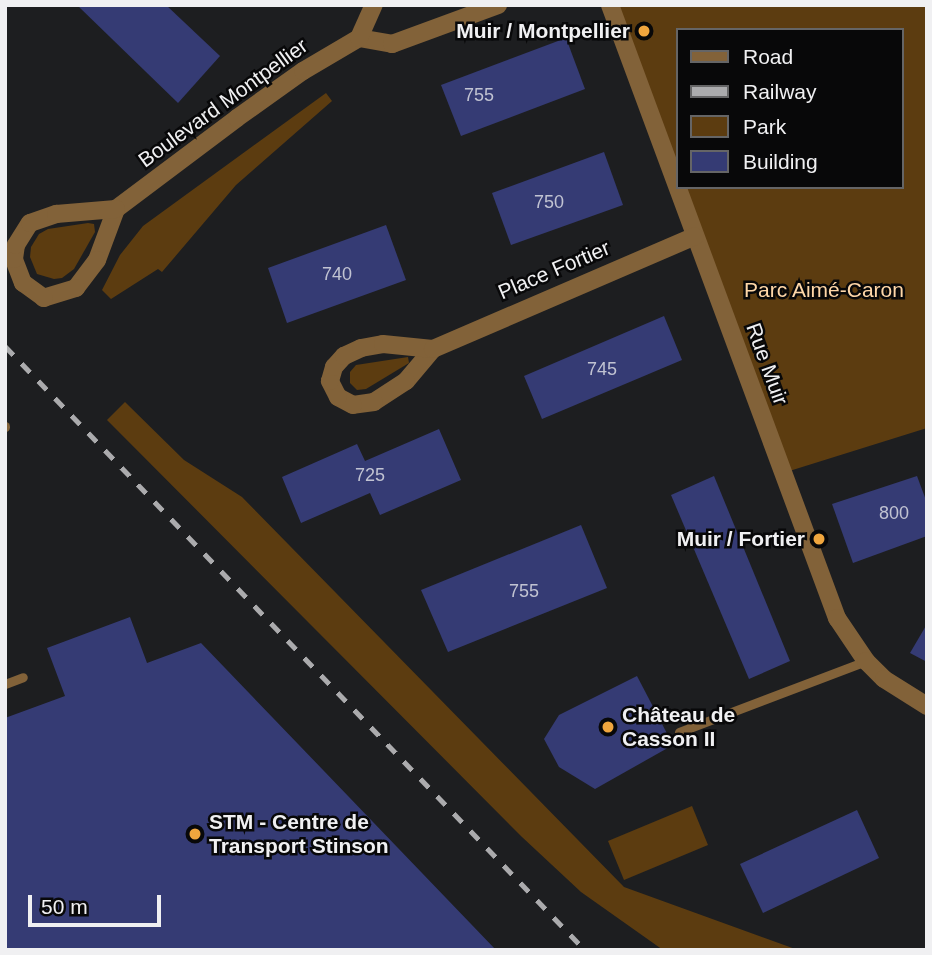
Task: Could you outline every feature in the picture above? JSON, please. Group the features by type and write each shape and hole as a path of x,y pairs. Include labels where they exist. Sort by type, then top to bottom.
{"street":[{"path":"374,5 359,38 392,44 498,5"},
{"name":"Rue Muir","path":"610,5 676,184"},
{"name":"Boulevard Montpellier","path":"116,209 303,71 359,38"},
{"name":"Rue Muir","path":"678,189 837,618 866,661 884,679 927,706"},
{"path":"116,209 97,260 76,288 44,298 23,283 14,259 16,246 30,223 56,214 116,209"},
{"name":"Place Fortier","path":"433,349 383,344 361,348 344,356 334,367 330,381 338,397 353,405 374,402 406,381 433,349 695,236"}],"lane":[{"path":"679,732 866,661"},
{"path":"5,684 23,677"}],"green space":[{"name":"Parc Aimé-Caron","path":"610,5 927,5 927,428 783,473 678,189 904,189 904,28 676,28 676,184"},
{"path":"326,93 332,101 236,185 162,272 158,269 111,299 102,290 120,255 143,226"},
{"path":"94,224 95,232 74,269 62,278 54,279 37,274 30,257 31,247 39,234 48,229"},
{"path":"408,357 409,363 366,389 357,390 350,383 350,372 356,365"},
{"path":"125,402 184,460 242,497 624,887 798,950 663,950 581,892 522,837 107,420"},
{"path":"692,806 708,845 624,880 608,841"}],"building":[{"path":"77,5 166,5 220,56 178,103"},
{"path":"566,38 585,89 461,136 441,85"},
{"path":"604,152 623,205 511,245 492,193"},
{"path":"386,225 406,280 287,323 268,268"},
{"path":"664,316 682,360 542,419 524,376"},
{"path":"439,429 461,480 380,515 370,493 301,523 282,477 357,444 365,461"},
{"path":"714,476 790,661 749,679 671,495"},
{"path":"917,476 927,503 927,536 853,563 832,504"},
{"path":"581,525 607,588 448,652 421,590"},
{"name":"STM - Centre de Transport Stinson","path":"130,617 147,663 201,643 496,950 5,950 5,718 65,696 47,648"},
{"path":"927,624 927,662 910,653"},
{"name":"Château de Casson II","path":"637,676 673,745 595,789 559,767 544,739 559,715"},
{"path":"857,810 879,858 763,913 740,864"}],"railway":[{"path":"5,346 585,950"}],"place":[{"name":"Muir / Montpellier","path":"644,31"},
{"name":"Muir / Fortier","path":"819,539"},
{"name":"Château de Casson II","path":"608,727"},
{"name":"STM - Centre de Transport Stinson","path":"195,834"}]}
